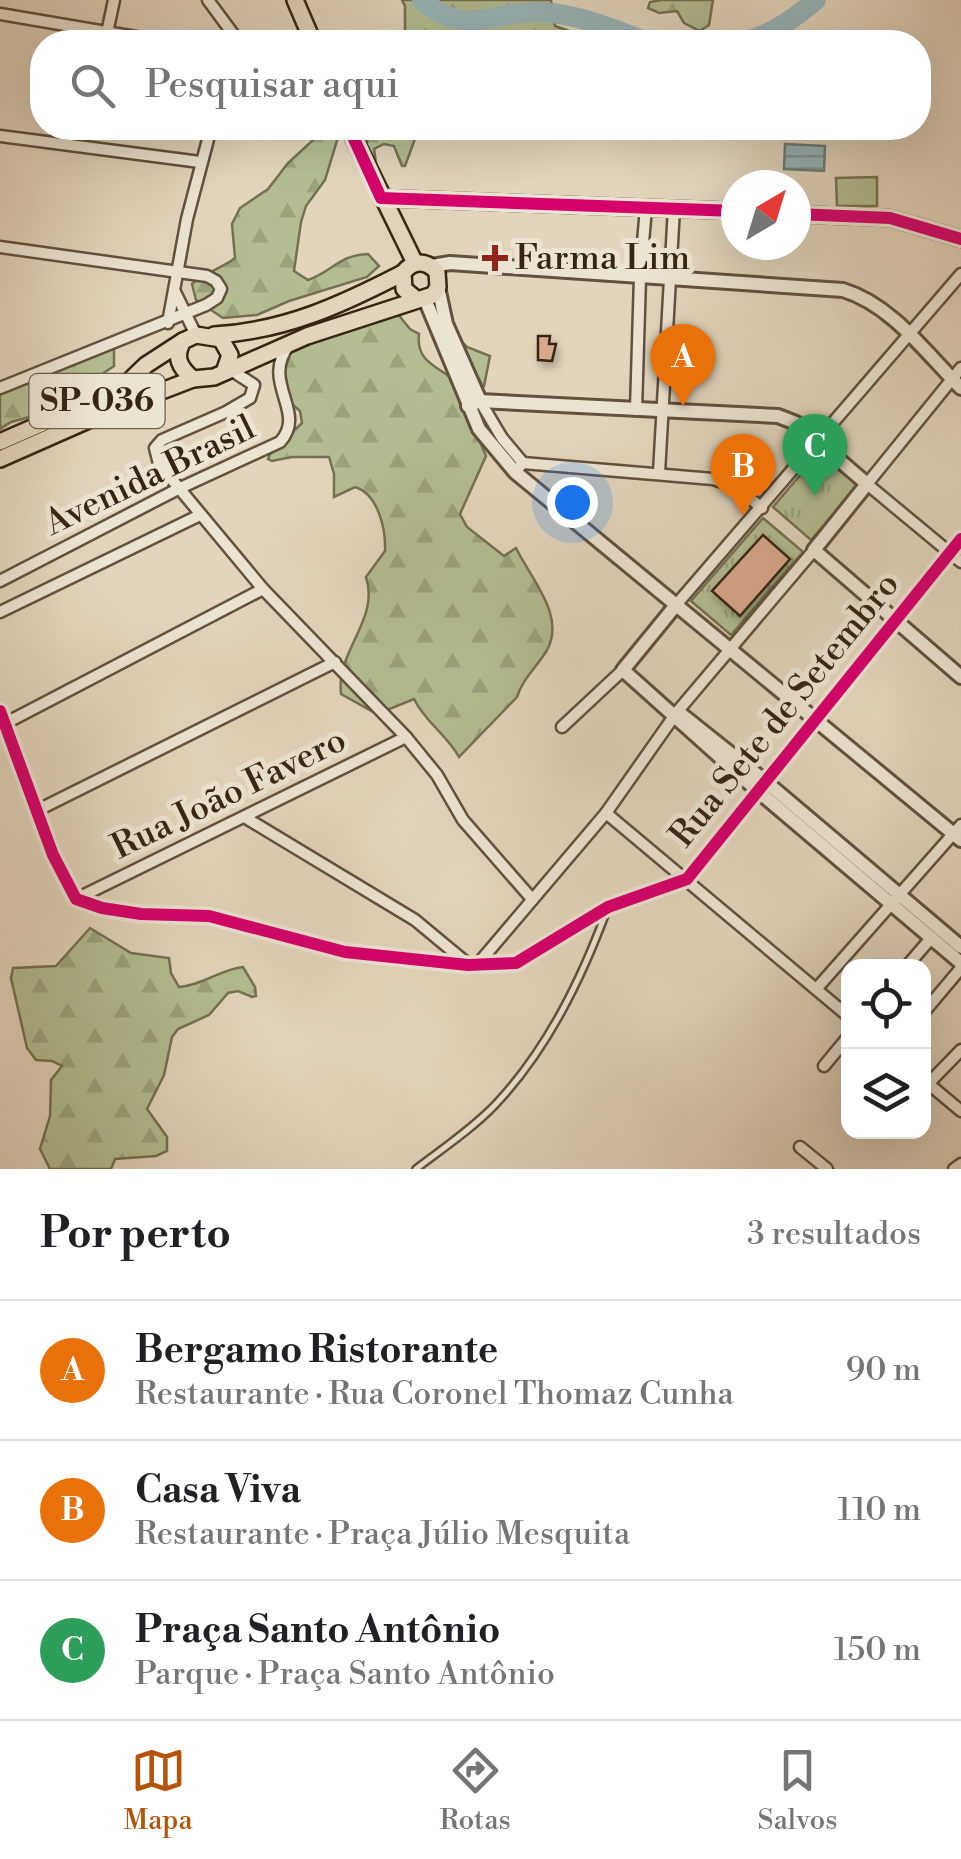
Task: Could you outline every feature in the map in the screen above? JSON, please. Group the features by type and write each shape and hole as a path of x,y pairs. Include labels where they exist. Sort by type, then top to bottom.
{"main road":[{"path":"295,0 308,30"},
{"path":"354,140 409,268 404,289 420,299"},
{"path":"381,198 721,210"},
{"path":"811,215 890,218 961,239"},
{"path":"196,337 271,329 301,320 409,268 432,266 438,287"},
{"name":"SP-036","path":"0,459 193,378 228,371 291,343 420,299 438,287"},
{"path":"196,337 221,338 230,349 228,371"},
{"name":"SP-036","path":"193,378 178,361 196,337"},
{"name":"SP-036","path":"0,442 121,389 154,358 196,337"}],"street":[{"path":"108,30 114,0"},
{"path":"208,0 229,30"},
{"path":"0,14 90,30"},
{"path":"0,136 30,140"},
{"path":"31,140 200,162"},
{"path":"168,322 207,140"},
{"path":"636,410 646,208"},
{"path":"658,473 674,208"},
{"path":"0,247 211,278 221,289 217,298 187,314 0,388"},
{"path":"246,818 415,920 473,965 606,813 672,713 958,378 871,302 843,290 450,263 432,266"},
{"path":"562,727 622,670 961,274"},
{"path":"438,287 479,429 729,650 959,833 818,987"},
{"path":"175,292 196,337"},
{"path":"420,299 474,404"},
{"name":"Avenida Brasil","path":"0,582 178,489 272,448 289,433 289,412 278,364 291,343"},
{"path":"228,371 254,385 250,398 162,440 155,448 159,464 263,589 406,737 437,775 463,820 532,900"},
{"path":"474,404 778,416 796,422 961,562"},
{"path":"519,468 658,473 726,482 762,508"},
{"path":"0,612 200,515"},
{"name":"Rua Sete de Setembro","path":"76,899 129,913 209,916 345,952 473,965 516,963 608,908 688,879 961,538"},
{"path":"814,550 961,677"},
{"path":"4,724 263,589"},
{"path":"36,811 334,662"},
{"path":"622,670 897,899 961,947"},
{"path":"0,711 53,855 76,899"},
{"name":"Rua João Favero","path":"76,899 406,737"},
{"path":"606,813 841,1009"},
{"path":"897,899 961,965 931,1003"},
{"path":"913,959 932,937"},
{"path":"824,1066 841,1045"},
{"path":"931,1077 961,1050"},
{"path":"931,1086 961,1111"},
{"path":"800,1147 827,1169"},
{"path":"954,1169 961,1164"}],"lane":[{"path":"416,1169 497,1104 524,1068 563,1012 608,908"}],"green space":[{"path":"402,0 551,0 555,26 566,30 405,30"},
{"path":"713,0 709,25 698,30 684,23 677,11 659,13 648,8 650,2"},
{"path":"313,140 337,140 325,180 306,206 294,271 308,280 343,260 368,254 379,266 367,277 257,315 223,318 196,300 192,284 235,258 232,224 240,208 268,189"},
{"path":"368,140 415,140 405,166 394,146 384,144 374,149 377,170 364,157"},
{"path":"877,177 877,206 837,206 836,178"},
{"path":"397,313 419,334 423,356 453,379 450,329 467,347 490,356 484,386 463,402 486,456 460,514 467,527 504,556 516,548 544,598 552,624 547,650 517,697 459,757 414,699 377,714 341,694 345,663 367,607 366,577 385,551 382,523 370,497 355,487 334,497 329,457 268,459 302,423 300,411 287,400 282,363 291,347"},
{"path":"98,346 114,349 114,366 44,413 0,429 0,390"},
{"path":"820,452 858,486 811,540 773,507"},
{"path":"763,518 803,552 731,635 691,601"},
{"path":"90,928 131,953 169,958 179,987 243,967 256,996 238,991 228,993 209,1015 178,1029 172,1037 164,1075 147,1109 167,1137 167,1151 156,1156 115,1159 111,1169 50,1169 40,1149 50,1116 51,1080 62,1066 36,1060 27,1048 11,978 13,968 56,966"}],"water":[{"path":"785,144 825,146 824,171 784,169"}],"building":[{"path":"538,336 550,336 549,344 556,344 552,361 538,360"},
{"path":"763,535 790,559 740,616 712,591"}],"waterway":[{"path":"422,0 453,18 480,20 555,13 614,30"},
{"path":"773,30 816,0"}],"cycle path":[{"path":"354,140 381,198 721,210"},
{"path":"811,215 890,218 961,239"},
{"path":"0,711 53,855 76,899 141,914 209,916 345,952 468,965 516,963 608,907 687,879 961,539"}],"place":[{"name":"Farma Lim","path":"495,258"},
{"name":"Bergamo Ristorante","path":"683,406"},
{"name":"Praça Santo Antônio","path":"815,496"},
{"name":"Casa Viva","path":"743,516"}]}
